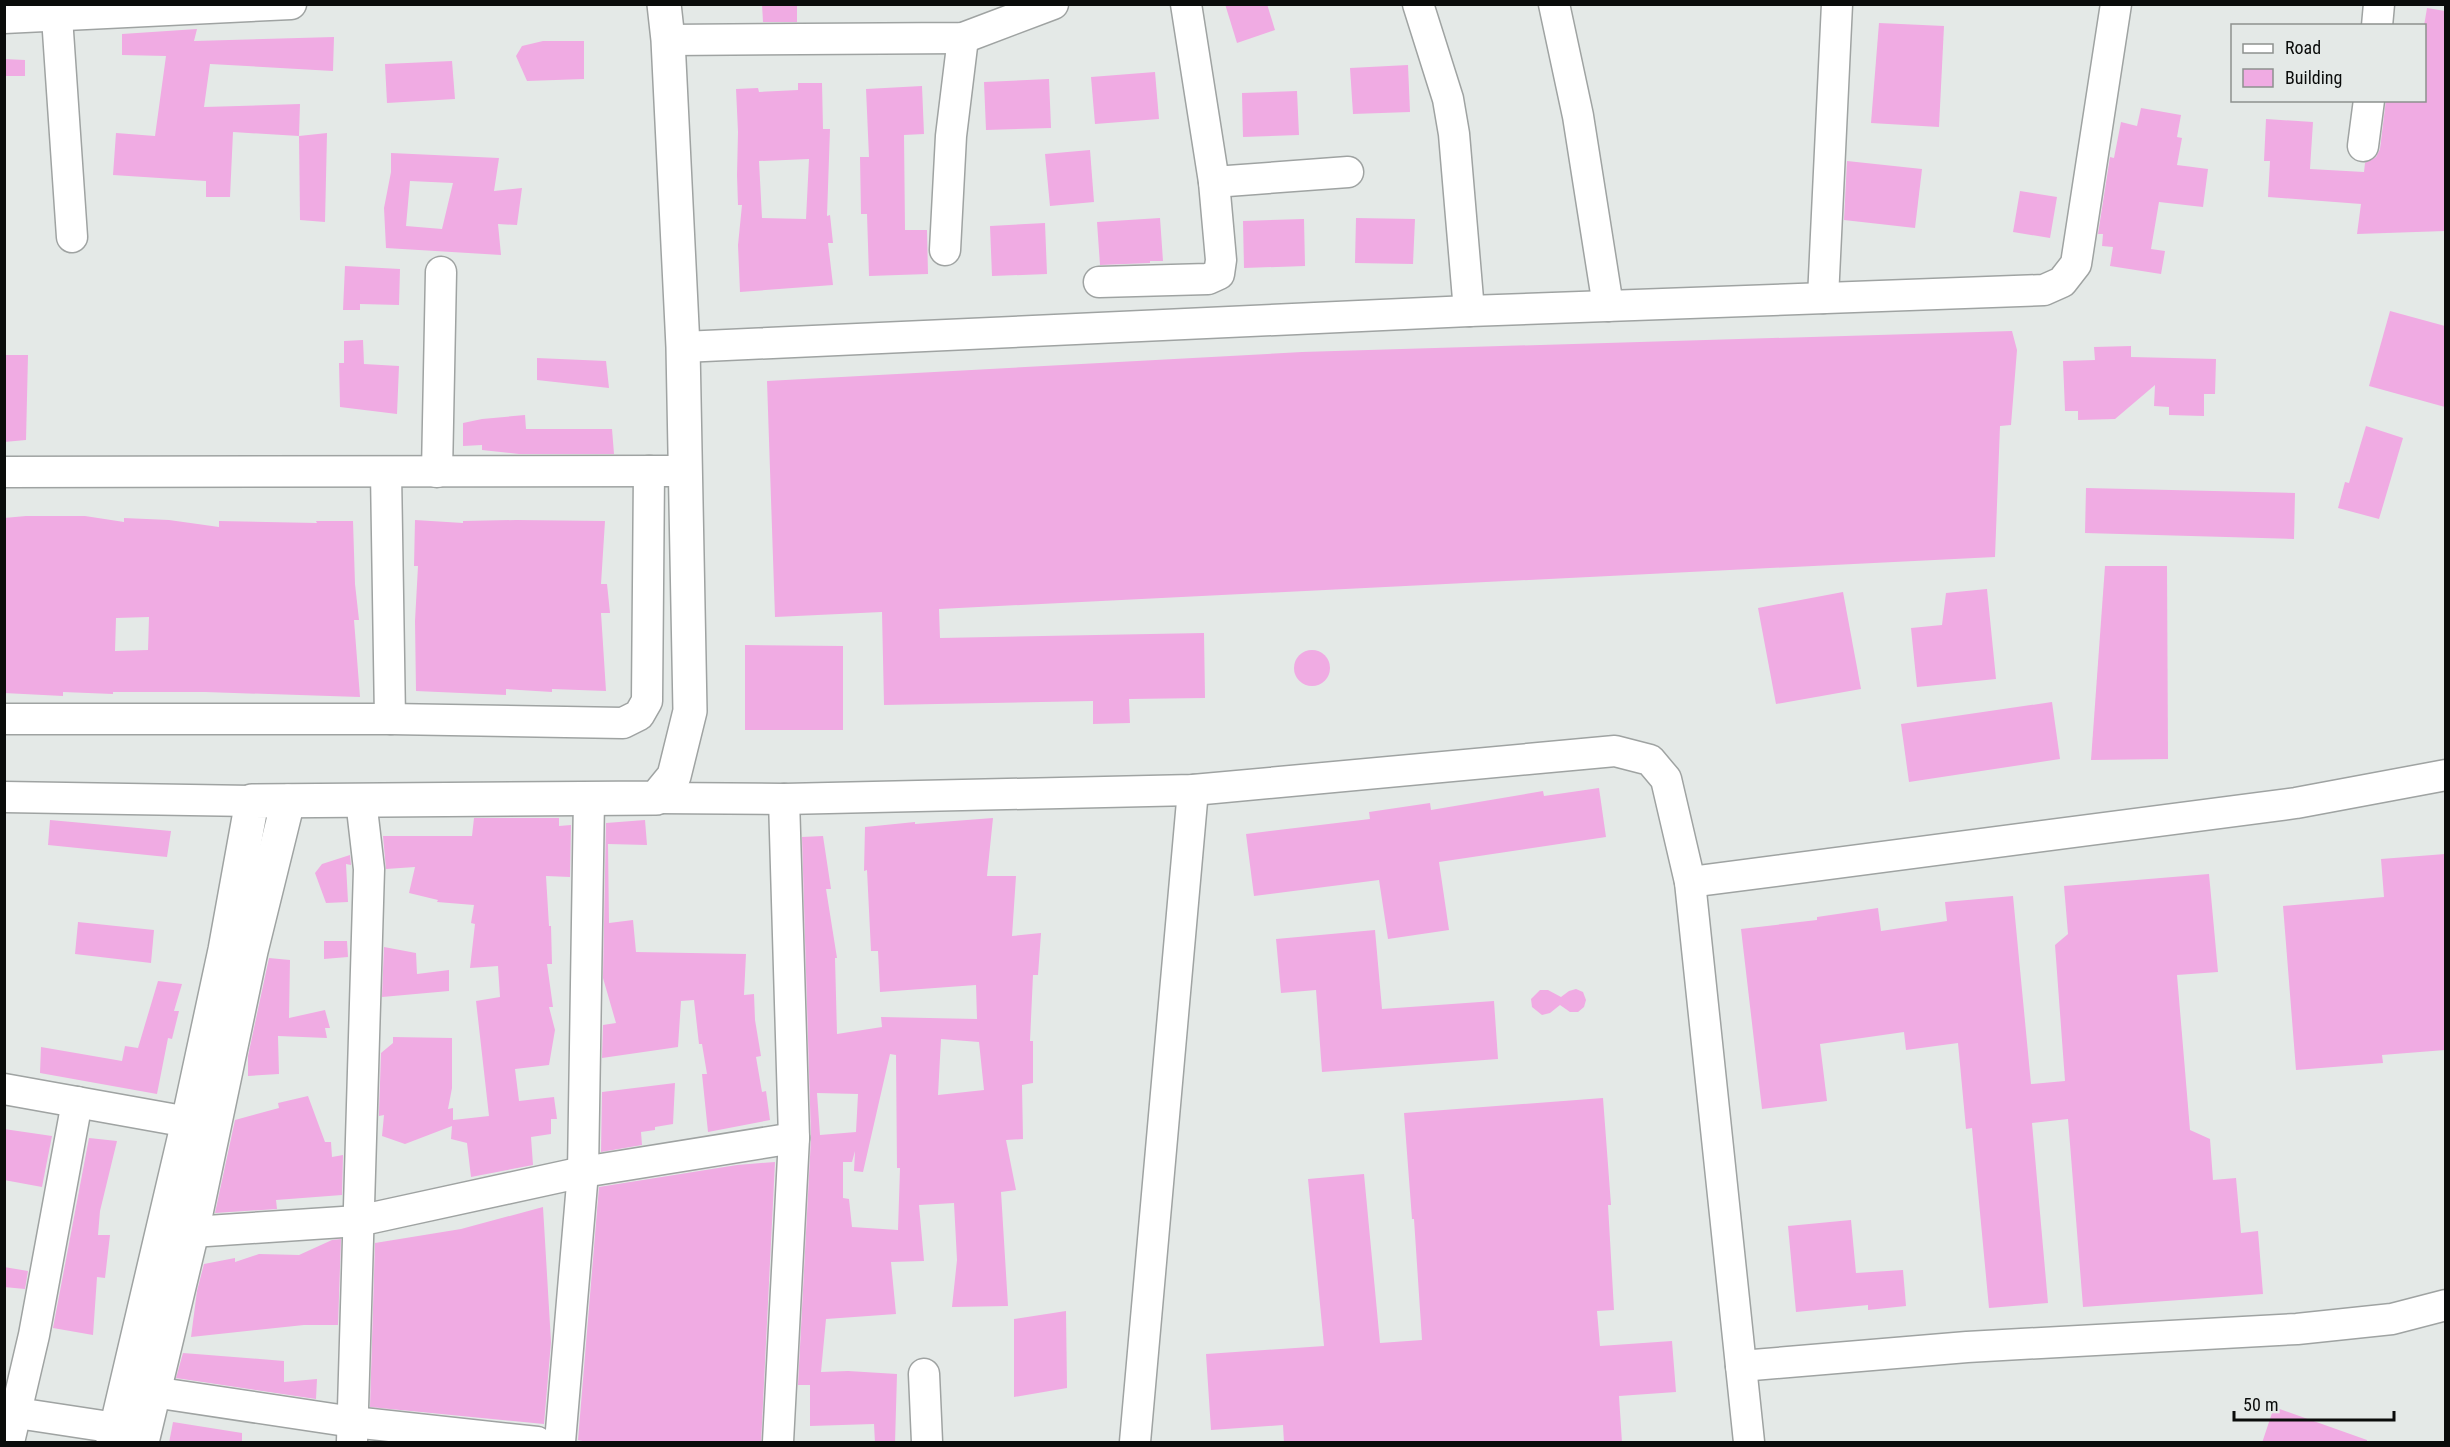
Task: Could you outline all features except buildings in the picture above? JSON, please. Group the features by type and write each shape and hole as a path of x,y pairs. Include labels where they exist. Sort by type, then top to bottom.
{"main road":[{"path":"124,1438 225,950 252,801 656,798 674,776 690,711 683,347 668,40 663,4"},
{"path":"124,1438 153,1392 192,1232 251,951 288,801"}],"street":[{"path":"4,18 72,12 291,4"},
{"path":"668,40 963,38 1053,4"},
{"path":"1099,282 1208,279 1219,274 1221,260 1214,182 1186,4"},
{"path":"1418,4 1448,99 1454,134 1469,311"},
{"path":"1554,4 1578,116 1608,306"},
{"path":"1823,298 1837,4"},
{"path":"683,347 1469,311 2044,290 2062,282 2076,264 2116,4"},
{"path":"2377,24 2379,4"},
{"path":"72,12 72,237"},
{"path":"945,250 951,136 963,38"},
{"path":"2364,146 2369,102"},
{"path":"1214,182 1348,172"},
{"path":"437,472 441,272"},
{"path":"4,472 684,470"},
{"path":"4,719 390,719 623,723 639,715 647,701 649,471"},
{"path":"386,472 390,719"},
{"path":"656,798 784,800 1193,790 1615,751 1650,760 1666,779 1690,882 1749,1443"},
{"path":"1690,882 2296,803 2445,776"},
{"path":"1135,1443 1193,790"},
{"path":"4,797 252,801"},
{"path":"560,1443 583,1172 588,798"},
{"path":"352,1432 369,869 361,800"},
{"path":"778,1443 794,1138 784,800"},
{"path":"4,1089 188,1122"},
{"path":"9,1443 10,1412 34,1335 77,1102"},
{"path":"192,1232 358,1221 583,1172 794,1138"},
{"path":"1741,1366 1967,1347 2297,1329 2392,1319 2445,1305"},
{"path":"924,1374 927,1443"},
{"path":"153,1392 352,1432 537,1443"},
{"path":"10,1412 124,1438"}]}
